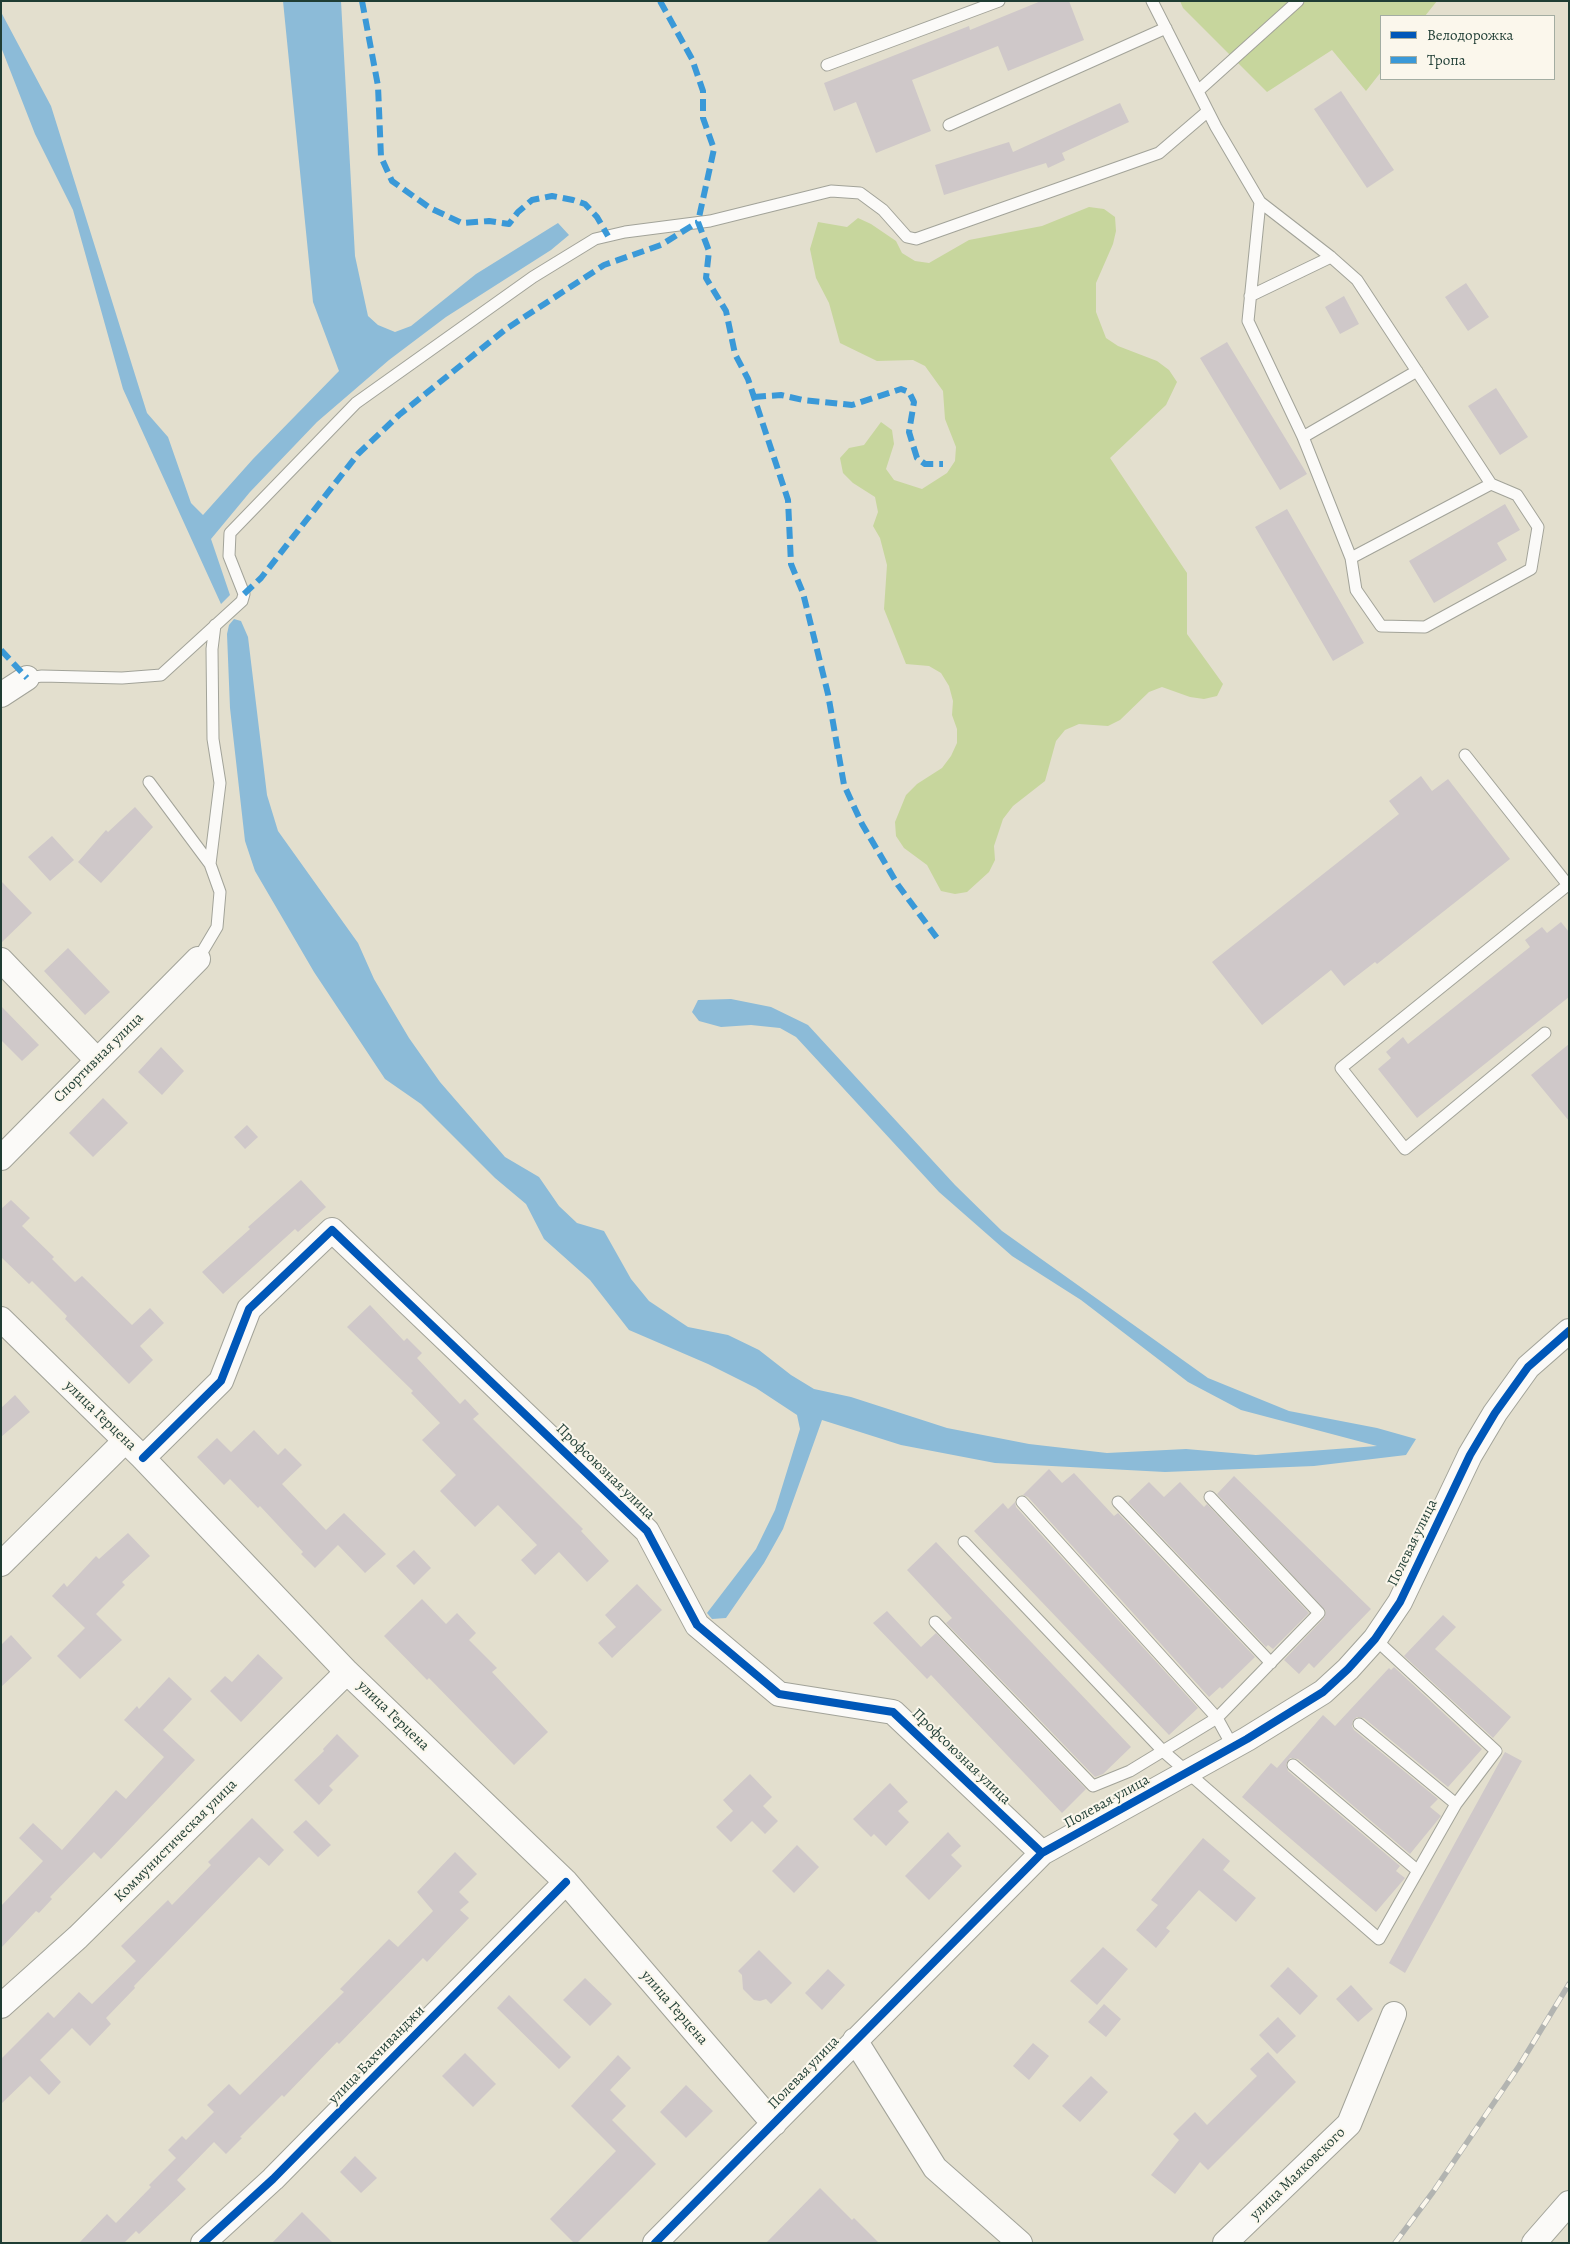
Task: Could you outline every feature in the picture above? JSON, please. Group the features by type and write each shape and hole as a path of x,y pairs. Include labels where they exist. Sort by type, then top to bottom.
{"street":[{"path":"1,695 27,678"},
{"name":"Спортивная улица","path":"1,1158 198,959"},
{"path":"1,960 97,1060"},
{"name":"Профсоюзная улица","path":"143,1458 221,1381 249,1309 332,1230 647,1530 697,1624 779,1694 893,1712 1042,1853"},
{"name":"улица Герцена","path":"1,1319 143,1458 347,1672 566,1882 774,2124"},
{"name":"Полевая улица","path":"656,2243 1042,1853 1233,1747 1323,1692 1348,1669 1375,1639 1400,1602 1470,1455 1495,1413 1528,1367 1569,1331"},
{"path":"1,1564 125,1441"},
{"name":"Коммунистическая улица","path":"1,2006 85,1930 347,1672"},
{"name":"улица Бахчиванджи","path":"202,2243 273,2180 566,1882"},
{"name":"улица Маяковского","path":"1225,2243 1349,2124 1394,2014"},
{"path":"855,2040 935,2168 1020,2243"},
{"path":"1534,2243 1569,2203"}],"lane":[{"path":"827,64 999,1"},
{"path":"1152,1 1208,110 1260,202 1331,257 1357,280 1491,484 1517,495 1538,527 1531,569 1425,627 1381,626 1356,590 1351,558 1303,437 1248,320 1260,202"},
{"path":"1198,91 1298,1"},
{"path":"950,125 1166,28"},
{"path":"27,678 42,676 122,678 161,675 242,601 244,594 228,556 230,533 356,403 533,276 595,239 625,232 710,221 831,191 860,194 883,210 907,237 916,239 1159,153 1208,110"},
{"path":"1250,296 1331,257"},
{"path":"1303,437 1417,371"},
{"path":"1351,558 1491,484"},
{"path":"210,864 220,783 213,739 212,649 215,625"},
{"path":"1465,755 1568,884 1341,1068 1405,1149 1545,1033"},
{"path":"149,782 210,864 220,892 217,927 198,959"},
{"path":"935,1622 1093,1786 1130,1771 1217,1718 1319,1613 1210,1497"},
{"path":"1022,1502 1217,1718 1233,1747"},
{"path":"1118,1502 1271,1663"},
{"path":"964,1542 1163,1750 1378,1939 1456,1804 1496,1751 1375,1639"},
{"path":"1359,1724 1456,1804"},
{"path":"1293,1765 1418,1871"}],"green space":[{"path":"1180,1 1437,1 1426,15 1380,15 1380,73 1366,91 1332,50 1267,92 1183,8"},
{"path":"1089,207 1104,209 1115,217 1116,231 1113,244 1096,283 1096,312 1106,338 1118,346 1157,361 1169,370 1177,382 1166,405 1110,458 1187,573 1187,634 1223,684 1217,696 1204,699 1190,697 1162,687 1149,692 1120,720 1108,726 1079,724 1065,730 1056,741 1045,781 1013,806 1003,819 994,846 995,860 989,872 967,892 955,894 941,891 927,865 904,848 896,836 895,822 906,795 917,784 942,768 951,756 957,743 957,729 952,715 953,701 949,686 941,673 929,666 906,664 884,609 887,565 880,538 873,526 878,512 875,497 853,483 843,473 840,458 849,448 864,445 881,422 892,430 894,444 886,469 894,480 922,489 947,473 955,461 956,447 945,419 943,391 925,366 913,360 877,361 840,343 829,303 816,278 810,249 818,222 847,227 858,218 871,224 896,241 902,253 915,261 929,263 969,240 1042,226"}],"water":[{"path":"283,1 341,1 355,256 368,316 378,325 395,332 411,326 476,274 558,223 569,235 551,250 446,317 389,360 317,422 250,492 211,539 230,595 221,604 123,389 73,210 35,134 1,47 1,12 51,106 147,413 168,437 191,503 203,515 253,459 339,371 313,302"},
{"path":"234,619 241,621 248,637 267,795 278,831 358,943 374,979 409,1038 440,1082 505,1157 539,1177 559,1206 577,1223 604,1231 631,1279 649,1301 688,1327 728,1335 759,1350 791,1375 814,1389 851,1397 947,1428 1029,1444 1107,1453 1186,1449 1256,1455 1377,1446 1241,1410 1188,1382 1081,1300 1012,1256 939,1192 796,1037 780,1028 751,1025 721,1027 699,1021 692,1012 698,1000 731,999 771,1007 808,1025 955,1185 1002,1231 1208,1378 1289,1411 1377,1428 1416,1439 1406,1455 1314,1466 1165,1472 995,1463 901,1445 822,1420 783,1529 764,1563 726,1618 712,1619 707,1613 756,1549 775,1510 800,1429 797,1415 756,1388 708,1364 629,1330 590,1280 544,1239 526,1204 495,1178 421,1104 385,1079 314,972 255,871 245,841 230,708 227,634 229,625"}],"building":[{"path":"1041,1 1069,1 1084,40 1008,71 998,46 912,80 931,131 876,153 856,102 834,111 824,83 969,26 970,30"},
{"path":"1341,91 1394,170 1367,188 1314,109"},
{"path":"1120,103 1129,122 1062,153 1065,160 1048,168 1046,163 944,195 935,165 1009,142 1013,152"},
{"path":"1466,283 1489,317 1468,331 1445,297"},
{"path":"1344,296 1359,324 1340,334 1325,307"},
{"path":"1227,342 1307,474 1280,490 1200,358"},
{"path":"1496,388 1528,437 1500,455 1468,406"},
{"path":"1505,504 1520,530 1497,543 1507,560 1434,603 1409,561"},
{"path":"1287,509 1364,643 1333,661 1255,527"},
{"path":"1421,776 1432,791 1448,779 1510,859 1377,964 1375,962 1344,986 1331,970 1262,1025 1212,962 1399,814 1389,801"},
{"path":"135,807 153,827 101,883 78,862 106,830 108,832"},
{"path":"52,836 74,860 50,881 28,857"},
{"path":"1,881 32,913 1,943"},
{"path":"1561,922 1569,932 1569,997 1417,1118 1378,1069 1391,1058 1386,1052 1403,1037 1408,1044 1530,947 1525,940 1542,927 1547,933"},
{"path":"68,948 110,992 85,1015 44,971"},
{"path":"1,1006 39,1045 22,1061 1,1040"},
{"path":"1569,1044 1569,1121 1531,1075"},
{"path":"161,1047 184,1071 162,1095 138,1072"},
{"path":"103,1098 128,1123 93,1157 69,1133"},
{"path":"247,1125 258,1137 245,1149 234,1137"},
{"path":"301,1180 326,1207 298,1232 295,1229 223,1294 202,1272 250,1229 248,1227"},
{"path":"11,1200 30,1218 22,1226 54,1257 52,1259 75,1282 82,1276 132,1325 150,1308 164,1323 140,1346 153,1360 129,1384 65,1319 67,1316 32,1281 29,1284 1,1257 1,1209"},
{"path":"370,1305 404,1341 407,1338 422,1353 417,1358 460,1404 465,1399 479,1414 473,1419 583,1529 581,1531 609,1561 587,1582 559,1552 535,1575 521,1560 537,1545 498,1505 475,1527 440,1491 456,1475 422,1440 440,1423 411,1393 413,1391 347,1327"},
{"path":"15,1395 30,1412 1,1437 1,1408"},
{"path":"254,1430 278,1455 285,1448 302,1465 282,1484 326,1530 344,1513 386,1554 365,1573 338,1545 315,1568 301,1554 303,1552 260,1506 258,1508 230,1479 224,1485 197,1457 217,1438 231,1452"},
{"path":"1049,1469 1062,1483 1074,1473 1114,1516 1118,1513 1255,1657 1222,1689 1220,1687 1209,1697 1028,1497 1023,1495"},
{"path":"1234,1476 1371,1609 1314,1668 1309,1663 1299,1674 1284,1660 1324,1618 1326,1611 1217,1494"},
{"path":"1149,1482 1164,1497 1180,1482 1204,1507 1207,1504 1309,1613 1273,1649 1268,1645 1266,1647 1128,1502"},
{"path":"1015,1502 1016,1507 1198,1708 1169,1735 974,1531 1003,1503 1008,1509"},
{"path":"128,1533 150,1556 122,1582 125,1585 96,1614 122,1640 80,1679 57,1656 85,1628 52,1596 64,1583 67,1587 96,1556 99,1559"},
{"path":"936,1542 1131,1747 1103,1774 1095,1777 946,1623 952,1618 907,1570"},
{"path":"414,1550 431,1568 414,1585 396,1566"},
{"path":"637,1584 662,1610 612,1658 598,1643 616,1627 605,1615"},
{"path":"422,1599 446,1624 457,1613 476,1633 469,1640 497,1668 492,1672 548,1732 514,1765 429,1678 427,1680 384,1636"},
{"path":"887,1611 921,1647 936,1633 1086,1789 1062,1813 931,1675 927,1679 873,1623"},
{"path":"1443,1615 1456,1627 1435,1649 1511,1717 1493,1738 1404,1656"},
{"path":"11,1635 32,1658 1,1687 1,1645"},
{"path":"258,1654 283,1678 241,1722 210,1691 225,1676 232,1682"},
{"path":"1394,1667 1482,1749 1448,1787 1364,1718 1357,1717 1353,1720 1352,1726 1354,1730 1438,1799 1430,1807 1441,1816 1410,1854 1298,1759 1290,1758 1286,1764 1288,1771 1400,1866 1396,1871 1405,1878 1376,1912 1242,1797 1271,1763 1277,1768 1323,1715 1335,1726 1389,1668 1391,1670"},
{"path":"169,1677 192,1699 163,1730 195,1760 101,1859 94,1852 50,1897 52,1899 39,1913 36,1911 1,1948 1,1906 43,1861 19,1838 33,1823 62,1850 116,1790 126,1799 164,1757 124,1720 137,1706 139,1709"},
{"path":"337,1734 359,1756 329,1786 333,1790 319,1805 294,1780 324,1751 323,1749"},
{"path":"1505,1752 1522,1761 1405,1973 1389,1963"},
{"path":"750,1774 772,1797 763,1806 778,1821 765,1834 752,1821 731,1842 716,1827 733,1811 723,1800"},
{"path":"890,1783 908,1802 898,1811 909,1822 886,1846 874,1834 871,1837 853,1819"},
{"path":"252,1818 284,1850 269,1866 259,1857 134,1986 135,1988 106,2018 111,2024 90,2046 72,2028 40,2060 61,2082 49,2095 30,2076 1,2104 1,2059 48,2012 54,2018 79,1992 92,2004 136,1961 121,1946 168,1900 172,1905 211,1865 208,1862"},
{"path":"306,1820 331,1845 318,1857 293,1832"},
{"path":"948,1832 961,1846 951,1855 962,1866 929,1900 905,1876"},
{"path":"1203,1838 1230,1861 1223,1870 1256,1898 1236,1922 1199,1890 1166,1928 1170,1931 1156,1948 1136,1930 1158,1905 1151,1900"},
{"path":"797,1845 819,1867 794,1893 772,1871"},
{"path":"455,1852 477,1874 459,1892 469,1902 460,1910 469,1918 427,1962 423,1958 339,2044 337,2042 284,2097 282,2095 240,2137 242,2138 226,2154 214,2142 177,2180 186,2189 139,2234 136,2231 124,2243 79,2243 107,2214 116,2223 151,2187 149,2185 176,2158 168,2150 182,2136 186,2140 214,2112 207,2105 229,2084 240,2095 344,1992 340,1989 389,1939 398,1947 433,1911 417,1892"},
{"path":"1103,1947 1128,1969 1097,2005 1070,1981"},
{"path":"759,1950 792,1983 771,2004 766,1999 754,2000 743,1989 742,1975 738,1971"},
{"path":"1288,1967 1318,1996 1300,2015 1270,1986"},
{"path":"828,1969 845,1985 822,2010 805,1993"},
{"path":"585,1978 612,2004 590,2026 563,2000"},
{"path":"1351,1985 1373,2009 1358,2022 1336,1999"},
{"path":"509,1995 571,2057 559,2069 497,2008"},
{"path":"1104,2004 1121,2019 1106,2037 1088,2022"},
{"path":"1278,2017 1296,2036 1277,2054 1259,2035"},
{"path":"1033,2043 1049,2056 1029,2080 1013,2066"},
{"path":"1268,2052 1296,2082 1208,2170 1200,2162 1175,2194 1151,2175 1179,2140 1173,2134 1195,2112 1207,2125 1257,2076 1250,2069"},
{"path":"465,2053 496,2084 473,2107 442,2076"},
{"path":"618,2055 631,2068 610,2090 626,2106 612,2120 656,2164 577,2243 574,2243 550,2219 616,2151 571,2106"},
{"path":"1091,2076 1108,2092 1080,2122 1062,2106"},
{"path":"686,2085 713,2111 686,2138 660,2112"},
{"path":"355,2156 377,2178 361,2193 340,2172"},
{"path":"820,2188 852,2220 854,2218 879,2243 766,2243"},
{"path":"302,2212 333,2243 272,2243"}],"railway":[{"path":"1395,2243 1433,2192 1519,2066 1569,1984"}],"marked path":[{"path":"362,1 378,86 381,157 392,181 430,208 462,223 489,221 509,224 518,212 532,200 552,196 573,200 585,204 597,217 608,236"},
{"path":"660,1 692,59 703,91 703,118 714,149 698,222 709,251 706,278 726,311 735,354 748,379 788,500 791,564 803,593 828,694 844,785 862,824 898,885 937,938"},
{"path":"244,594 261,578 358,454 399,415 506,329 604,265 661,245 698,222"},
{"path":"754,397 781,395 803,400 852,405 901,389 909,392 914,402 909,432 917,458 925,464 943,464"},
{"path":"1,650 27,678"}],"cycle path":[{"path":"143,1458 221,1381 249,1309 332,1230 647,1531 697,1625 779,1694 893,1712 1042,1853"},
{"path":"655,2243 1042,1853 1247,1739 1323,1692 1348,1669 1375,1639 1400,1602 1470,1455 1495,1413 1528,1367 1569,1331"},
{"path":"203,2243 273,2179 566,1882"}]}
